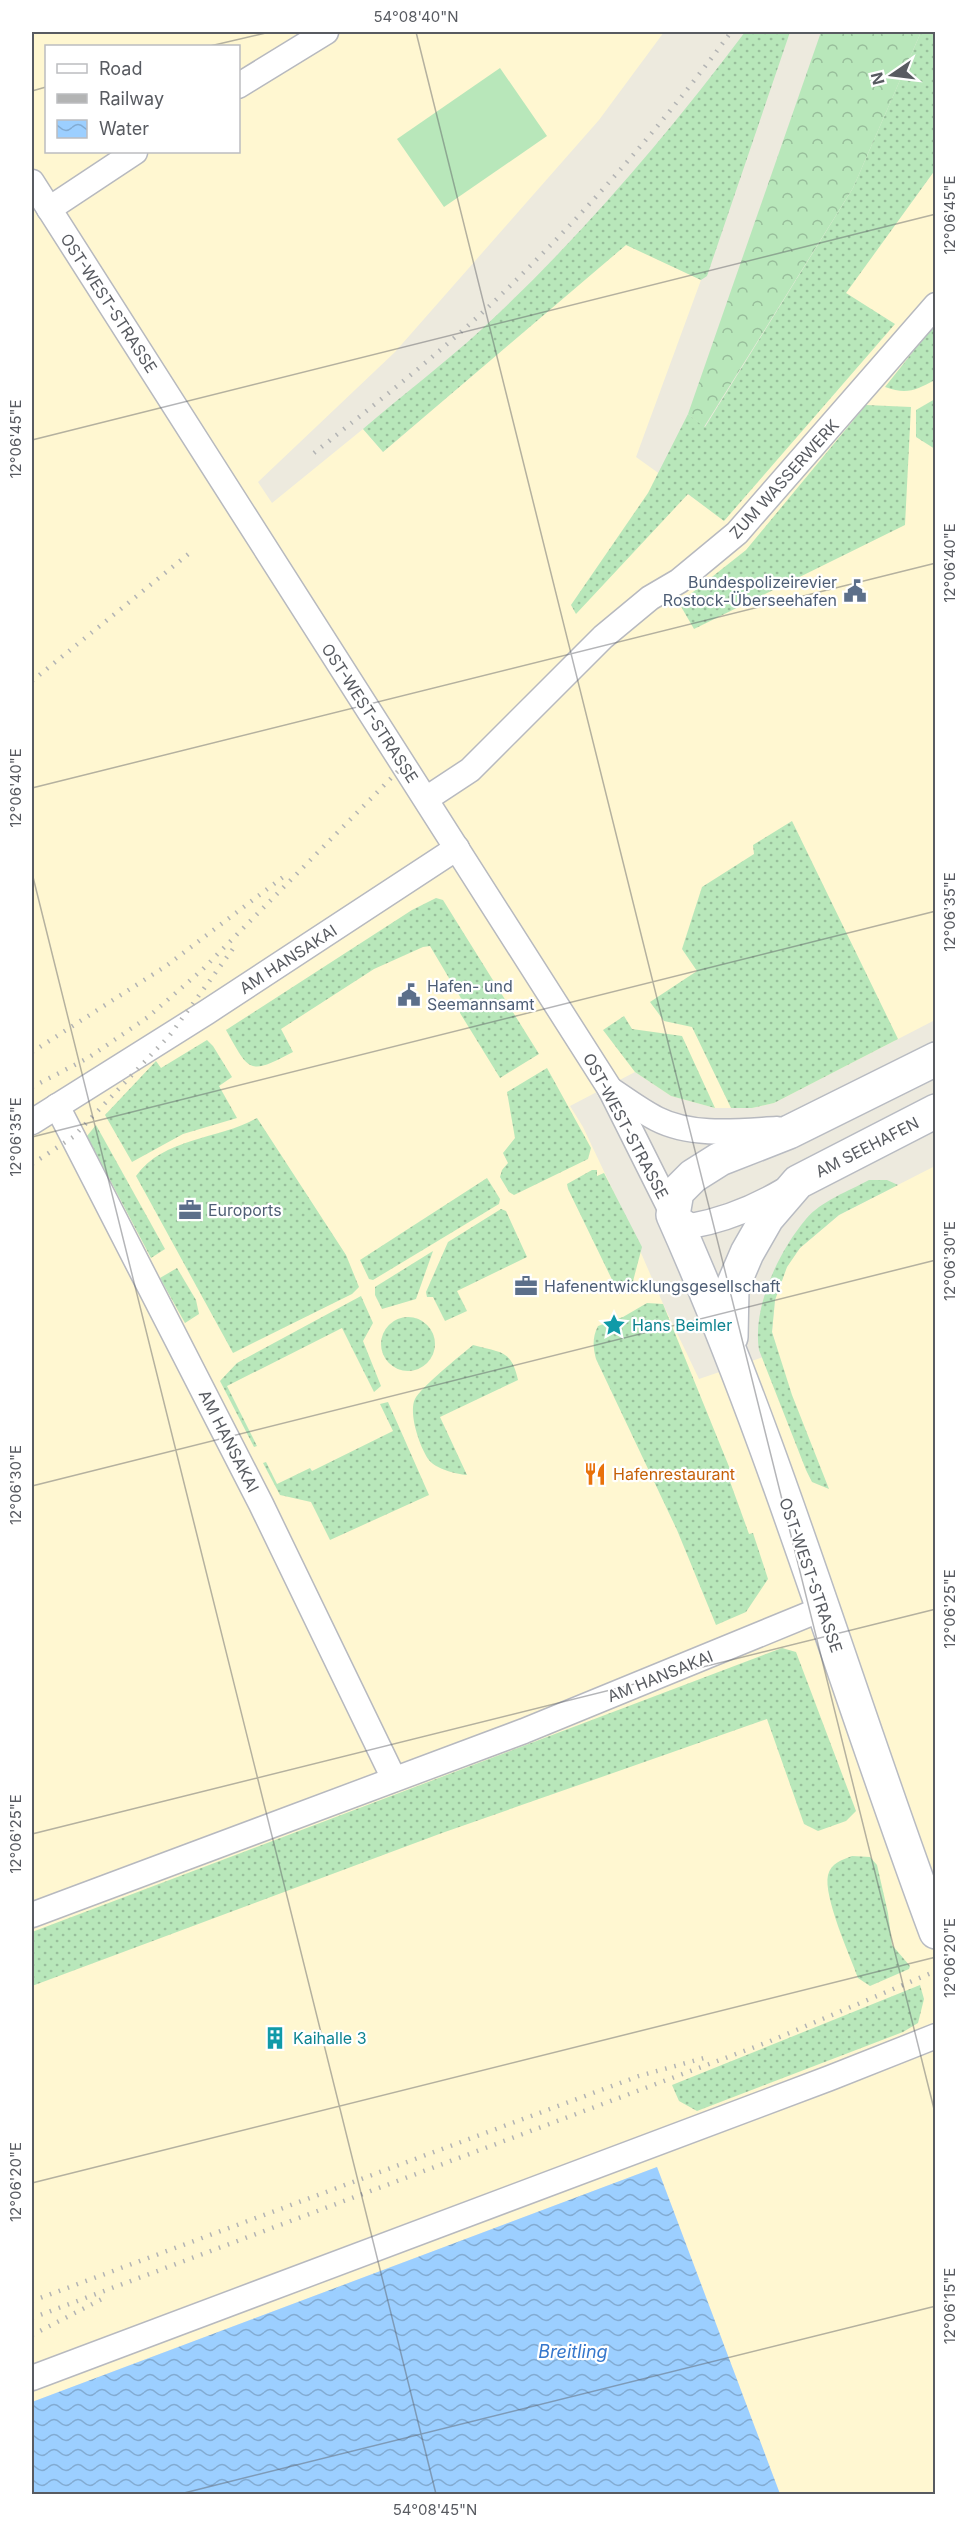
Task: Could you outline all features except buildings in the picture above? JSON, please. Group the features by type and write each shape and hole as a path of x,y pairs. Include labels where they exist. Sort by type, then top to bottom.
{"street":[{"path":"240,85 326,32"},
{"path":"49,209 133,153"},
{"name":"OST-WEST-STRASSE","path":"32,182 610,1089 673,1215 731,1351 824,1608 897,1828 936,1932"},
{"name":"ZUM WASSERWERK","path":"426,800 470,770 603,637 650,598 679,581 737,533 936,305"},
{"name":"AM HANSAKAI","path":"32,1122 207,1012 457,848"},
{"path":"673,1215 677,1192 693,1176 720,1159 798,1127 936,1059"},
{"path":"610,1089 659,1120 702,1131 735,1132 798,1127"},
{"name":"AM HANSAKAI","path":"57,1106 261,1504 394,1779"},
{"name":"AM SEEHAFEN","path":"673,1215 691,1226 714,1222 759,1205 798,1182 936,1111"},
{"name":"AM SEEHAFEN","path":"731,1351 732,1288 747,1252 767,1218 798,1182"},
{"name":"AM HANSAKAI","path":"32,1915 524,1731 824,1608"},
{"path":"32,2378 936,2036"}],"shaded area":[{"path":"32,32 664,32 599,120 395,352 258,482 272,503 363,429 383,452 626,244 701,280 636,457 724,520 894,324 845,293 935,170 935,1020 774,1103 752,1108 715,1108 671,1096 635,1072 570,1106 583,1127 699,1379 778,1352 772,1332 775,1300 787,1266 800,1248 839,1215 935,1166 935,2494 780,2494 657,2167 32,2402"}],"green space":[{"path":"745,32 790,32 707,276 701,280 626,245 383,452 363,429 468,342 553,259 652,149"},
{"path":"821,32 921,32 853,188 704,427 688,414"},
{"path":"921,32 935,32 935,170 846,293 895,324 724,521 688,494 576,614 571,605 648,493 688,414 705,427 853,188"},
{"path":"500,68 547,136 444,207 397,139"},
{"path":"935,324 935,380 905,391 885,387"},
{"path":"935,399 935,449 916,437 916,410"},
{"path":"866,405 911,407 905,525 694,629 679,603 746,550"},
{"path":"792,821 898,1039 774,1103 752,1108 731,1108 692,1027 664,1021 650,1002 697,971 682,949 702,887 754,854 753,845"},
{"path":"436,898 443,900 539,1054 500,1078 460,1013 462,1000 430,946 374,969 281,1029 293,1052 259,1066 252,1066 240,1055 226,1030 412,910"},
{"path":"624,1016 632,1029 682,1036 715,1108 671,1096 635,1072 603,1030"},
{"path":"207,1040 232,1077 219,1086 237,1118 183,1134 132,1162 105,1115 156,1061 161,1068"},
{"path":"547,1068 591,1148 588,1159 514,1195 509,1192 500,1177 508,1163 503,1153 515,1138 507,1092"},
{"path":"257,1118 346,1255 359,1287 352,1294 233,1353 136,1176 148,1163 177,1146 226,1131"},
{"path":"96,1125 165,1249 151,1258 87,1136"},
{"path":"592,1170 597,1170 597,1176 604,1173 642,1247 632,1285 619,1294 568,1189 567,1184"},
{"path":"487,1178 500,1199 499,1204 373,1280 369,1279 360,1260"},
{"path":"869,1180 887,1180 898,1185 839,1215 800,1248 787,1267 775,1300 772,1332 792,1395 829,1489 812,1482 806,1470 759,1350 760,1316 777,1263 806,1219 827,1202"},
{"path":"501,1209 506,1211 527,1257 457,1291 467,1311 445,1321 433,1297 427,1297 426,1292 448,1242"},
{"path":"433,1251 416,1299 382,1309 375,1295 375,1287"},
{"path":"177,1268 196,1300 199,1314 185,1323 160,1278"},
{"path":"361,1296 373,1323 363,1341 381,1386 374,1392 342,1328 227,1386 257,1446 254,1447 220,1381 237,1363"},
{"path":"647,1303 663,1304 732,1474 728,1476 749,1534 753,1533 768,1579 746,1612 716,1625 677,1530 595,1355 594,1339 598,1326 623,1317"},
{"path":"403,1317 413,1317 423,1321 431,1329 435,1344 431,1359 423,1367 413,1371 403,1371 393,1367 385,1359 381,1349 381,1339 385,1329 393,1321"},
{"path":"473,1345 498,1351 508,1357 518,1380 440,1417 467,1475 441,1468 429,1460 416,1430 413,1405 418,1394 425,1387"},
{"path":"388,1402 429,1495 330,1540 311,1502 280,1495 263,1463 266,1462 277,1484 310,1468 312,1471 393,1431 380,1404"},
{"path":"782,1648 796,1652 856,1811 846,1821 818,1831 804,1824 767,1719 442,1833 32,1986 32,1932"},
{"path":"852,1856 870,1857 877,1865 888,1913 892,1945 910,1966 909,1969 870,1986 858,1978 829,1897 828,1875 837,1862"},
{"path":"920,1985 924,1999 918,2023 903,2032 697,2111 679,2101 672,2085"}],"water":[{"name":"Breitling","path":"657,2167 780,2494 32,2494 32,2402"}],"railway":[{"path":"314,453 437,353 538,258 652,132 731,32"},
{"path":"32,681 191,552"},
{"path":"32,1087 88,1058 148,1017 202,970 404,765"},
{"path":"32,1052 166,966 287,874"},
{"path":"32,1164 73,1137 170,1035 235,946"},
{"path":"32,2318 768,2042 936,1971"},
{"path":"32,2301 639,2076 704,2058"},
{"path":"32,2335 106,2297"}],"place":[{"name":"Bundespolizeirevier Rostock-Überseehafen","path":"855,591"},
{"name":"Hafen- und Seemannsamt","path":"409,995"},
{"name":"Euroports","path":"190,1210"},
{"name":"Hafenentwicklungsgesellschaft","path":"526,1286"},
{"name":"Hans Beimler","path":"614,1325"},
{"name":"Hafenrestaurant","path":"595,1474"},
{"name":"Kaihalle 3","path":"275,2038"}]}
